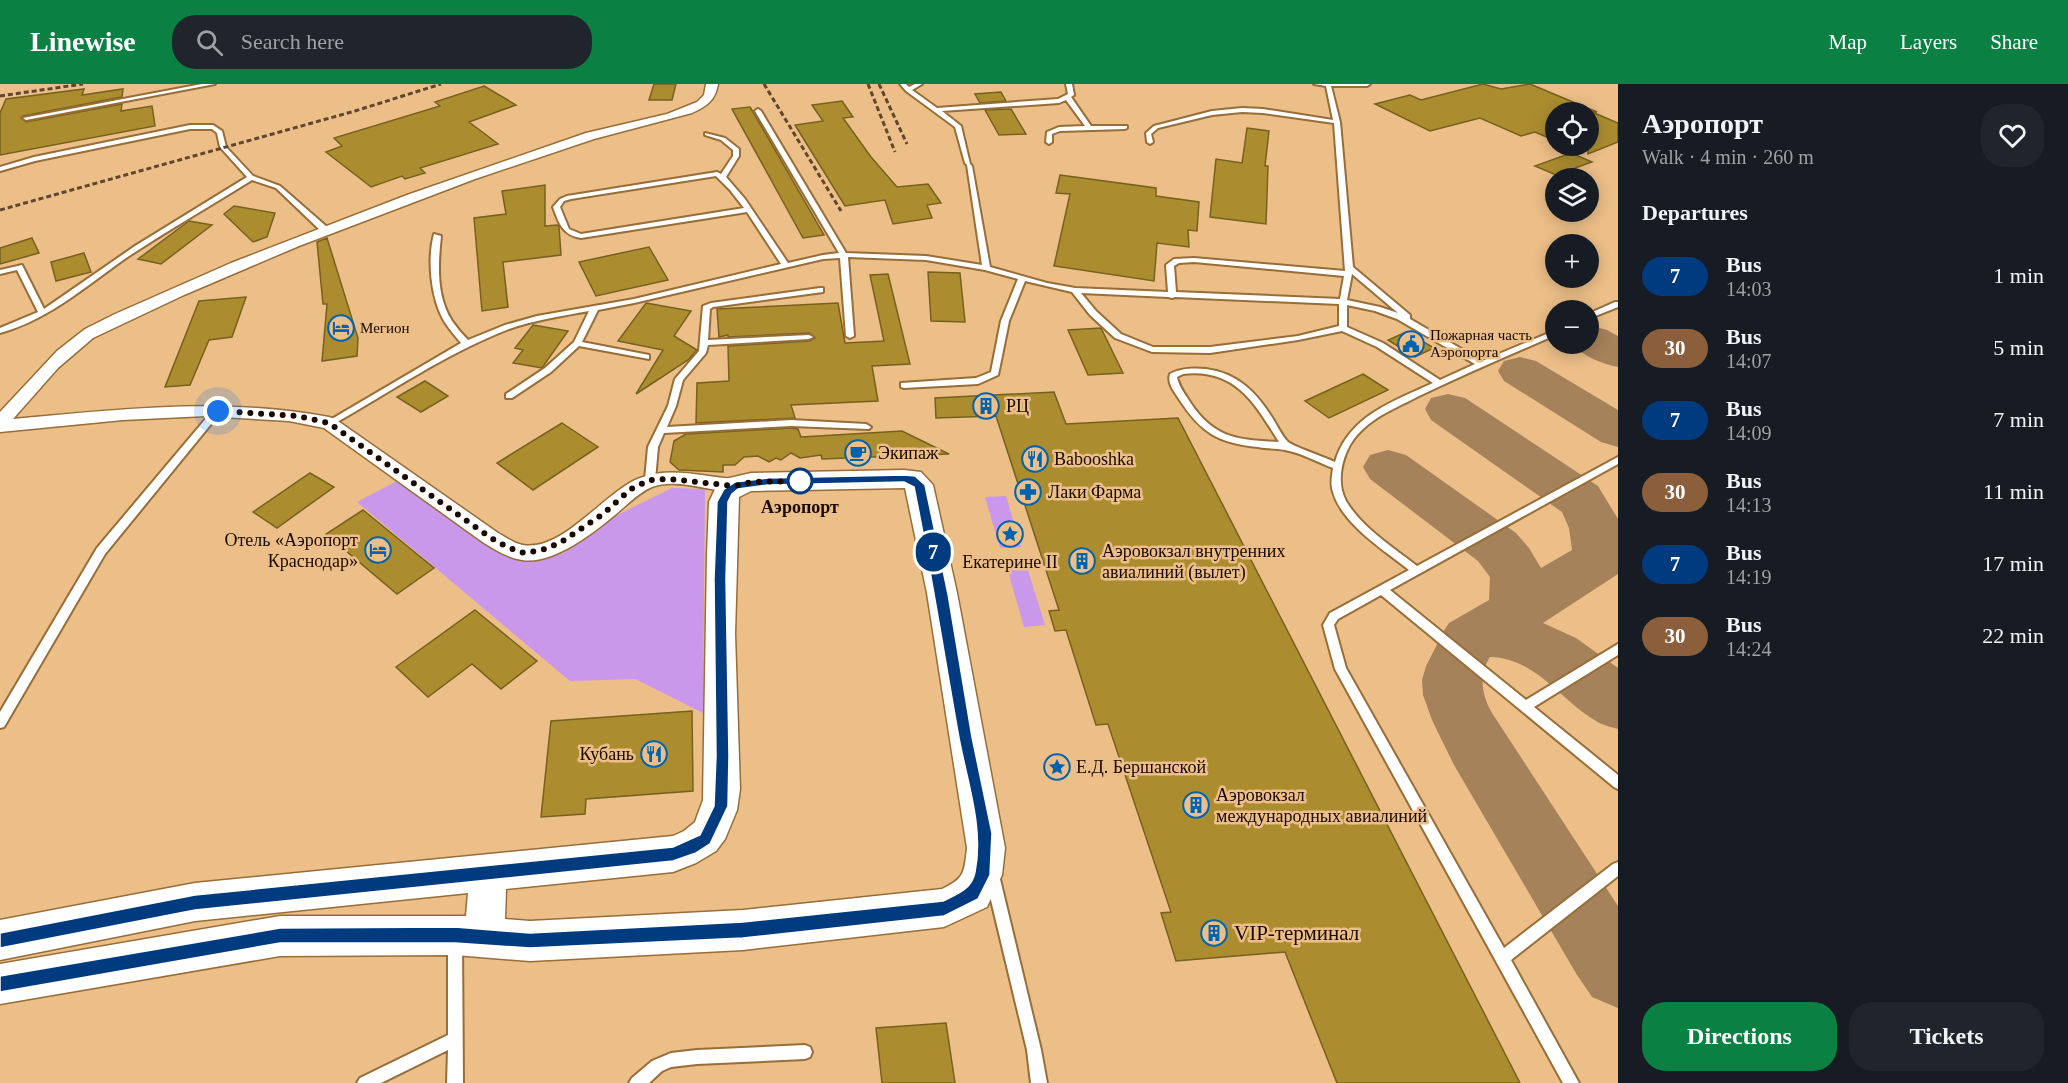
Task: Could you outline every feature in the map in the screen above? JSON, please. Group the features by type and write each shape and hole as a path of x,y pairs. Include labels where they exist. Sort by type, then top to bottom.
{"main road":[{"path":"0,940 195,902 394,880 673,854 691,848 705,840 721,806 723,756 720,612 723,502 727,492 735,486 768,481 904,478 917,482 922,493 942,594 986,848 983,875 972,894 944,908 743,930 530,941 470,936 280,936 0,984"},
{"path":"470,936 488,873"}],"street":[{"path":"0,425 50,366 89,333 173,293 324,229 609,129 663,119 697,107 709,97 712,84"},
{"path":"0,425 176,411 298,416 329,423 491,538 524,553 542,550 560,543 603,514 631,489 650,480 669,479 735,486"}],"lane":[{"path":"26,118 212,84"},
{"path":"906,87 919,84"},
{"path":"1068,98 1071,95 1069,84"},
{"path":"1317,84 1367,84"},
{"path":"1328,84 1337,122 1349,271 1343,302 1343,328"},
{"path":"906,87 958,126 968,164 986,268"},
{"path":"937,110 1019,105 1068,98"},
{"path":"1068,98 1089,128"},
{"path":"758,111 844,255 850,336"},
{"path":"1150,142 1148,134 1156,127 1229,111 1263,111 1337,122"},
{"path":"0,169 34,159 190,127 213,127 220,132 223,147 251,177 278,187 324,229"},
{"path":"1049,142 1048,137 1053,130 1125,127"},
{"path":"707,134 723,139 736,149 736,156 723,176"},
{"path":"747,210 581,236 569,234 565,230 556,207 562,200 569,197 711,174 723,176 747,210 786,266"},
{"path":"0,332 42,313 123,257 251,177"},
{"path":"437,237 435,267 440,302 448,321 466,344"},
{"path":"329,423 466,344 508,327 537,318 595,308 844,255 926,258 986,268 1022,279 1075,290 1343,302 1388,312 1419,327 1482,364"},
{"path":"1172,296 1170,265 1177,261 1194,260 1349,271 1419,327"},
{"path":"0,272 19,267 42,313"},
{"path":"904,385 978,381 996,373 1005,321 1022,279"},
{"path":"650,480 653,447 672,406 679,379 703,351 704,311 711,305 820,290"},
{"path":"1075,290 1093,313 1118,336 1152,349 1210,350 1298,338 1343,328 1361,334 1379,344 1439,383"},
{"path":"1599,312 1618,304"},
{"path":"509,396 548,370 577,344 595,308"},
{"path":"1417,571 1364,527 1345,507 1338,492 1336,476 1344,450 1356,429 1372,417 1439,383 1545,337"},
{"path":"705,343 808,338"},
{"path":"577,344 646,357"},
{"path":"1286,446 1246,388 1231,376 1214,370 1185,370 1173,376 1175,386 1189,408 1214,435 1224,440 1286,446 1339,467"},
{"path":"0,723 101,551 218,411"},
{"path":"662,430 791,423 866,427"},
{"path":"1571,1083 1341,669 1329,635 1328,625 1334,616 1384,591 1618,460"},
{"path":"1384,591 1618,783"},
{"path":"1526,707 1618,649"},
{"path":"986,848 1034,1050 1039,1083"},
{"path":"1501,959 1618,868"},
{"path":"455,1083 455,1039 470,936"},
{"path":"365,1083 455,1039"},
{"path":"635,1083 657,1066 670,1060 805,1052"}],"shaded area":[{"path":"397,481 506,554 533,559 562,554 586,539 595,526 672,488 705,489 703,713 635,679 570,681 357,502"},
{"path":"1006,496 1021,547 1000,548 985,497"},
{"path":"1027,567 1045,625 1024,627 1007,568"}],"building":[{"path":"654,84 676,84 672,100 649,100"},
{"path":"1483,84 1501,89 1530,84 1573,102 1545,102 1545,136 1535,132 1521,136 1480,118 1430,131 1375,104 1410,95 1421,100"},
{"path":"484,86 516,105 469,122 498,144 420,168 425,173 405,179 402,176 371,187 326,152 342,146 334,138 440,106 435,102"},
{"path":"84,89 82,95 123,89 122,97 21,118 26,122 122,104 121,111 152,106 155,126 0,155 0,113 6,99"},
{"path":"1001,92 1006,101 980,103 975,94"},
{"path":"842,101 853,117 843,118 871,157 897,187 928,184 941,203 927,205 932,218 893,224 885,200 845,206 795,125 823,121 812,105"},
{"path":"750,107 824,235 803,238 732,109"},
{"path":"1011,109 1026,134 999,135 985,110"},
{"path":"1599,115 1618,123 1618,142 1599,150"},
{"path":"1247,128 1269,131 1265,166 1268,166 1266,224 1210,217 1216,159 1242,163"},
{"path":"1563,156 1578,156 1592,162 1575,168 1545,168 1545,170 1535,166"},
{"path":"1060,175 1156,188 1156,196 1199,202 1197,231 1188,230 1189,247 1157,243 1154,281 1054,266 1070,194 1056,193"},
{"path":"545,185 545,226 558,225 561,255 503,262 508,307 482,311 474,218 506,214 502,191"},
{"path":"234,206 275,213 267,237 253,242 224,214"},
{"path":"189,221 212,225 161,264 138,259"},
{"path":"32,238 39,253 0,264 0,248"},
{"path":"327,238 358,338 357,356 322,361 327,304 323,304 317,242"},
{"path":"649,247 668,280 596,296 579,262"},
{"path":"84,253 91,272 56,281 51,262"},
{"path":"928,272 960,273 965,322 931,321"},
{"path":"888,274 910,364 872,366 878,401 791,405 795,418 696,423 697,383 729,381 728,346 809,341 815,338 809,333 719,337 717,309 838,303 845,343 884,341 870,275"},
{"path":"246,297 232,337 209,340 190,385 165,387 199,301"},
{"path":"646,303 691,311 674,336 697,350 688,360 636,394 663,350 618,341"},
{"path":"533,325 568,331 542,368 513,363 523,350 515,348"},
{"path":"1101,328 1123,373 1088,375 1068,330"},
{"name":"Пожарная часть Аэропорта","path":"1406,332 1434,348 1415,357 1388,340"},
{"path":"1363,374 1388,390 1329,418 1305,401"},
{"path":"425,381 448,396 421,412 397,397"},
{"path":"1054,392 1066,424 1178,418 1520,1083 1337,1083 1285,952 1176,961 1161,913 1171,912 1108,724 1096,725 1066,630 1055,631 1049,611 1059,610 996,416 936,418 935,398"},
{"path":"562,423 598,447 533,490 497,463"},
{"path":"798,429 801,437 902,431 949,454 822,459 821,455 800,458 791,453 781,460 776,458 769,462 758,456 744,457 735,465 723,465 723,472 679,470 670,462 674,441 686,434"},
{"path":"310,473 334,487 277,528 253,512"},
{"path":"363,510 434,568 397,594 326,534"},
{"path":"475,610 537,661 501,689 472,664 428,697 396,667"},
{"path":"692,711 693,791 586,799 585,814 541,817 551,721"},
{"path":"946,1023 955,1083 882,1083 876,1028"}],"taxiway":[{"path":"1599,343 1618,354"},
{"path":"1520,371 1618,431"},
{"path":"1448,409 1580,499 1595,528 1599,560"},
{"path":"1388,467 1497,547 1504,555 1518,577 1519,593 1512,613"},
{"path":"1599,560 1618,548"},
{"path":"1599,560 1470,640 1462,652 1452,680 1458,708 1470,733 1618,971"},
{"path":"1480,634 1500,634 1537,645 1571,666 1618,703"}],"railway":[{"path":"0,96 83,84"},
{"path":"0,210 355,111 441,84"},
{"path":"764,84 841,211"},
{"path":"868,84 895,152"},
{"path":"879,84 907,144"}],"bus line":[{"name":"7","path":"0,940 195,902 394,880 673,854 691,848 705,840 721,806 723,756 720,716 720,579 723,502 727,492 735,486 768,481 904,478 911,479 919,485 942,594 985,833 983,875 972,894 944,908 743,930 530,941 455,935 280,936 109,963 0,984"}],"place":[{"name":"Мегион","path":"341,328"},
{"name":"Пожарная часть Аэропорта","path":"1411,344"},
{"name":"РЦ","path":"986,406"},
{"name":"Экипаж","path":"858,453"},
{"name":"Babooshka","path":"1035,459"},
{"name":"Аэропорт","path":"800,481"},
{"name":"Лаки Фарма","path":"1028,492"},
{"name":"Екатерине II","path":"1010,534"},
{"name":"Отель «Аэропорт Краснодар»","path":"378,550"},
{"name":"Аэровокзал внутренних авиалиний (вылет)","path":"1082,561"},
{"name":"Кубань","path":"654,754"},
{"name":"Е.Д. Бершанской","path":"1057,767"},
{"name":"Аэровокзал международных авиалиний","path":"1196,805"},
{"name":"VIP-терминал","path":"1214,933"}],"route":[{"path":"218,411 298,416 329,423 491,538 524,553 542,550 560,543 603,514 631,489 650,480 669,479 719,486 735,486 751,482 800,481"}]}
